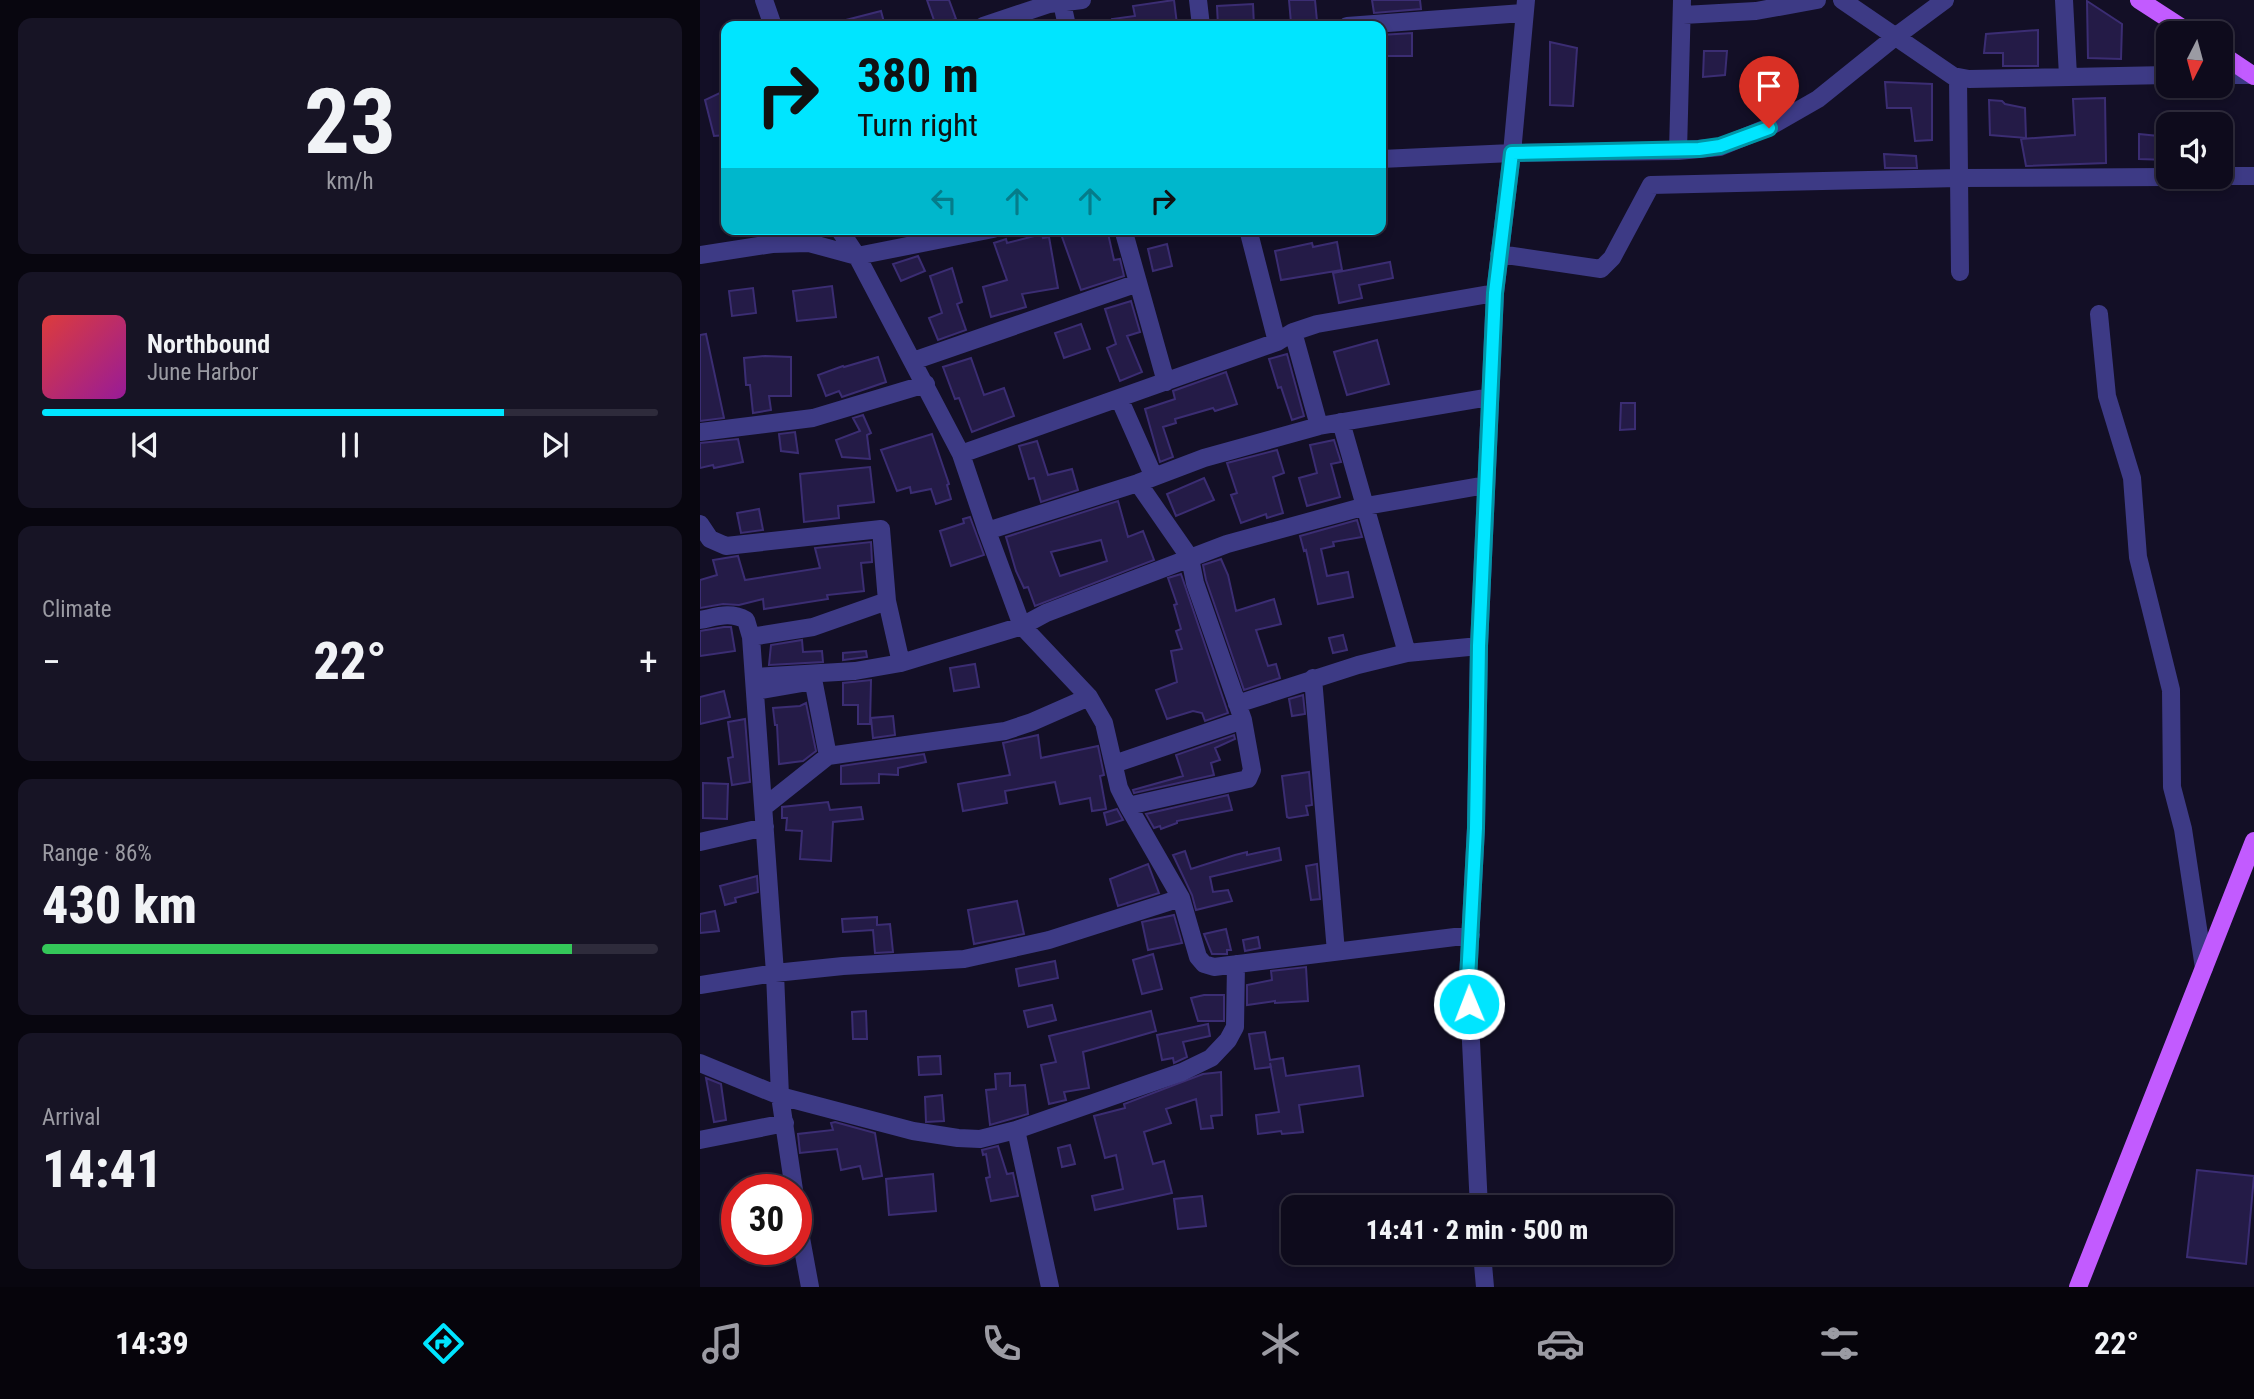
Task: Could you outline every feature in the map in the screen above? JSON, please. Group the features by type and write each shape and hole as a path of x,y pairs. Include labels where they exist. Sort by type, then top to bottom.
{"main road":[{"path":"2139,0 2171,21"},
{"path":"2233,62 2253,75"},
{"path":"2078,1287 2254,841"}],"street":[{"path":"764,0 770,21"},
{"path":"998,21 1053,2 1082,0"},
{"path":"1198,0 1200,21"},
{"path":"1678,150 1683,7 1756,11 1817,0"},
{"path":"1842,0 1941,70 1958,77 1969,79 2156,75"},
{"path":"1386,159 1678,150 1720,146 1769,128 1818,99 1945,0"},
{"path":"2064,0 2068,76"},
{"path":"1053,2 1064,21"},
{"path":"1386,22 1525,6 1512,153 1495,293 1479,646 1476,828 1468,979 1478,1195"},
{"path":"2233,75 2253,75"},
{"path":"1958,77 1959,272"},
{"path":"2233,176 2254,176"},
{"path":"1499,254 1601,269 1612,258 1651,185 1959,178 2156,177"},
{"path":"843,235 858,256 914,360 961,454 1021,626 1089,698 1104,723 1119,788 1181,898 1198,957 1204,964 1214,967 1471,935"},
{"path":"700,255 772,244 810,243 858,256 963,235"},
{"path":"1125,235 1166,382"},
{"path":"1250,235 1277,342"},
{"path":"914,360 1138,283"},
{"path":"961,454 1277,342 1293,332 1317,324 1495,293"},
{"path":"2099,314 2107,396 2132,478 2138,557 2171,690 2172,787 2183,829 2204,968"},
{"path":"1293,332 1319,426"},
{"path":"700,432 813,418 926,384"},
{"path":"987,531 1146,480 1204,458 1319,426 1490,397"},
{"path":"1119,398 1146,480 1189,558 1195,583 1240,712 1252,770 1248,779 1128,806"},
{"path":"1342,422 1407,653"},
{"path":"754,684 901,663 1021,626 1046,613 1227,544 1366,506 1486,485"},
{"path":"700,524 710,539 726,546 881,529 887,601 901,663"},
{"path":"751,637 813,627 887,601"},
{"path":"700,620 730,614 739,615 746,620 751,637 775,973 780,1096 791,1174"},
{"path":"1114,764 1240,712 1313,678 1407,653 1479,646"},
{"path":"1313,678 1336,952"},
{"path":"754,684 814,684 828,756"},
{"path":"764,807 828,756 1005,731 1089,698"},
{"path":"700,842 765,827"},
{"path":"700,985 843,966 964,959 1049,940 1181,898"},
{"path":"700,1063 780,1096 913,1131 980,1139 1016,1130 1182,1072 1211,1058 1228,1040 1235,1027 1236,964"},
{"path":"700,1140 785,1123"},
{"path":"1016,1130 1050,1287"},
{"path":"806,1265 810,1287"},
{"path":"1483,1265 1485,1287"}],"building":[{"path":"927,0 949,0 956,19 934,21"},
{"path":"1174,0 1177,21 1112,21 1135,16 1133,6"},
{"path":"1289,0 1315,0 1317,21 1291,21"},
{"path":"1372,0 1420,0 1421,9 1374,13"},
{"path":"2087,1 2122,24 2121,59 2088,58"},
{"path":"1253,4 1254,21 1218,21 1217,6"},
{"path":"881,11 884,21 842,21"},
{"path":"2038,30 2038,66 2003,66 2003,53 1984,53 1986,34"},
{"path":"1412,33 1412,56 1386,56 1386,35"},
{"path":"1550,42 1577,48 1573,106 1550,105"},
{"path":"1704,51 1727,51 1725,75 1703,77"},
{"path":"1885,82 1932,84 1932,140 1915,141 1911,108 1887,108"},
{"path":"721,92 721,135 714,136 705,100"},
{"path":"2105,98 2106,163 2026,166 2021,139 2075,135 2073,99"},
{"path":"1989,100 2025,108 2026,138 1990,135"},
{"path":"2139,134 2156,136 2156,160 2139,159"},
{"path":"1884,154 1916,156 1917,168 1885,168"},
{"path":"1038,235 1049,237 1058,288 1022,294 1026,307 991,317 983,287 1007,280 994,243 1006,239 1007,243"},
{"path":"1061,235 1108,235 1114,260 1120,259 1124,276 1081,290"},
{"path":"1337,242 1342,270 1281,280 1275,251 1312,243 1313,247"},
{"path":"1167,244 1172,266 1153,271 1148,249"},
{"path":"918,256 925,271 901,281 893,264"},
{"path":"1390,262 1393,278 1359,285 1362,298 1339,303 1333,273"},
{"path":"952,268 962,302 957,304 966,330 938,340 929,318 942,313 930,276"},
{"path":"832,286 836,317 797,321 793,291"},
{"path":"753,288 756,313 732,316 729,291"},
{"path":"1131,301 1140,332 1127,336 1142,372 1120,381 1107,348 1116,344 1105,309"},
{"path":"1081,324 1090,349 1064,358 1055,333"},
{"path":"706,334 724,418 700,421 700,335"},
{"path":"1377,340 1389,384 1347,395 1334,352"},
{"path":"1287,354 1304,416 1292,420 1269,359"},
{"path":"791,357 791,396 769,396 771,410 753,413 750,385 746,385 744,358"},
{"path":"878,357 886,382 842,397 839,391 826,396 818,375"},
{"path":"971,358 984,395 1004,388 1014,416 972,432 943,367"},
{"path":"1226,372 1237,404 1175,419 1176,423 1163,427 1173,457 1160,462 1145,409 1175,399 1173,391"},
{"path":"1621,403 1635,403 1635,429 1620,430"},
{"path":"863,415 871,433 867,435 870,459 842,457 836,440 860,431 853,418"},
{"path":"795,432 798,453 781,451 779,434"},
{"path":"932,434 949,484 947,485 951,499 936,504 931,489 911,493 910,487 897,491 881,450"},
{"path":"738,439 743,462 700,468 700,443"},
{"path":"1334,440 1341,462 1331,464 1340,497 1307,506 1299,478 1317,473 1310,445"},
{"path":"1037,441 1048,475 1072,469 1078,490 1041,502 1034,478 1029,479 1019,446"},
{"path":"1277,450 1284,473 1273,477 1283,513 1267,518 1266,514 1241,523 1231,495 1237,493 1227,463"},
{"path":"870,467 874,502 838,506 839,518 804,522 800,474"},
{"path":"1204,478 1214,500 1176,516 1167,494"},
{"path":"1118,501 1128,537 1143,531 1154,560 1035,606 1028,587 1024,588 1016,571 1006,537","holes":["1101,540 1107,561 1060,576 1051,552"]},
{"path":"759,509 763,530 741,533 737,513"},
{"path":"970,517 984,555 951,566 940,531 964,523 963,519"},
{"path":"1357,520 1362,537 1333,542 1334,546 1321,549 1327,576 1348,572 1353,597 1318,604 1306,550 1304,551 1300,536"},
{"path":"871,542 872,562 861,563 864,591 827,595 828,599 764,609 763,599 739,605 723,604 700,608 700,580 717,575 713,560 738,556 745,580 820,568 815,548"},
{"path":"1221,559 1228,575 1236,611 1274,599 1281,624 1256,630 1268,666 1276,664 1280,678 1244,690 1203,565"},
{"path":"1181,574 1228,713 1205,721 1202,713 1193,711 1167,719 1156,690 1177,682 1171,651 1182,649 1176,631 1181,629 1174,605 1177,604 1168,578"},
{"path":"731,627 735,651 700,656 700,631"},
{"path":"1343,635 1347,650 1333,653 1329,638"},
{"path":"802,640 803,652 822,651 823,662 769,665 771,645"},
{"path":"866,651 867,657 843,660 843,653"},
{"path":"975,664 979,687 954,691 950,668"},
{"path":"871,680 870,724 858,724 858,705 843,705 843,683"},
{"path":"724,691 730,717 700,724 700,697"},
{"path":"1303,695 1305,714 1292,716 1289,699"},
{"path":"806,703 816,751 803,761 779,764 777,725 773,708"},
{"path":"893,716 895,735 873,738 871,718"},
{"path":"745,719 750,782 732,785 728,758 733,757 728,722"},
{"path":"1038,735 1041,758 1098,746 1104,775 1100,776 1106,809 1092,811 1090,798 1060,804 1055,782 1005,791 1007,803 963,811 958,784 1010,775 1003,743"},
{"path":"1234,735 1235,739 1215,748 1220,760 1211,763 1214,775 1134,793 1133,790 1183,776 1176,755"},
{"path":"924,754 926,762 898,768 898,775 879,774 879,783 841,784 841,766"},
{"path":"1309,772 1312,805 1306,806 1308,815 1289,818 1282,776"},
{"path":"703,783 728,784 727,819 703,818"},
{"path":"1228,795 1232,810 1177,821 1161,829 1160,826 1154,828 1146,814"},
{"path":"828,802 830,810 861,807 863,819 833,822 831,861 800,859 802,831 786,830 787,818 782,818 782,807"},
{"path":"1117,809 1123,820 1107,825 1104,813"},
{"path":"1279,848 1281,860 1210,877 1213,892 1228,890 1232,901 1196,910 1173,855 1185,851 1191,869 1247,852 1247,855"},
{"path":"1148,864 1159,893 1118,906 1110,879"},
{"path":"1317,864 1320,899 1311,900 1306,866"},
{"path":"757,876 758,892 735,898 736,902 725,905 720,886"},
{"path":"1017,901 1024,934 974,944 968,910"},
{"path":"715,911 719,931 700,933 700,914"},
{"path":"1174,915 1182,943 1148,950 1142,922"},
{"path":"877,917 877,925 890,924 893,952 875,953 873,930 843,932 842,919"},
{"path":"1226,929 1231,950 1227,950 1227,954 1212,954 1204,934"},
{"path":"1258,937 1260,948 1245,951 1243,940"},
{"path":"1153,954 1162,989 1142,994 1133,960"},
{"path":"1055,961 1058,978 1019,986 1016,969"},
{"path":"1306,967 1308,1001 1275,1001 1247,1005 1247,985 1272,980 1271,971"},
{"path":"1224,995 1224,1021 1198,1021 1191,998"},
{"path":"1052,1005 1056,1020 1028,1027 1024,1011"},
{"path":"866,1011 867,1039 853,1039 852,1012"},
{"path":"1151,1011 1156,1031 1083,1052 1089,1088 1064,1092 1066,1100 1049,1104 1041,1065 1056,1062 1049,1036"},
{"path":"1208,1024 1210,1036 1183,1042 1187,1057 1174,1063 1173,1058 1162,1060 1157,1035"},
{"path":"1265,1032 1270,1060 1283,1058 1286,1076 1359,1066 1363,1096 1299,1105 1303,1132 1258,1134 1256,1115 1279,1112 1271,1067 1255,1069 1249,1034"},
{"path":"940,1056 941,1074 919,1075 918,1057"},
{"path":"1221,1072 1222,1115 1211,1116 1213,1128 1201,1129 1196,1099 1166,1109 1171,1123 1144,1132 1153,1164 1164,1161 1172,1193 1095,1210 1092,1196 1123,1189 1116,1155 1105,1158 1094,1116 1125,1108 1124,1104 1203,1074"},
{"path":"1010,1073 1010,1086 1025,1085 1028,1114 990,1125 986,1090 996,1089 995,1074"},
{"path":"706,1078 721,1084 726,1120 714,1122"},
{"path":"942,1095 944,1121 926,1122 925,1097"},
{"path":"831,1123 875,1133 882,1176 863,1179 860,1166 841,1170 837,1149 800,1153 798,1134 833,1130"},
{"path":"1070,1145 1075,1164 1062,1167 1058,1148"},
{"path":"998,1146 1007,1174 1013,1173 1018,1196 991,1201 986,1178 990,1177 986,1154 983,1155 982,1150"},
{"path":"2197,1170 2254,1176 2246,1264 2187,1257"},
{"path":"933,1174 936,1211 889,1215 886,1179"},
{"path":"1202,1196 1206,1226 1178,1229 1174,1199"}],"route":[{"path":"1469,1004 1479,646 1495,293 1512,153 1699,149 1720,146 1769,128"}]}
